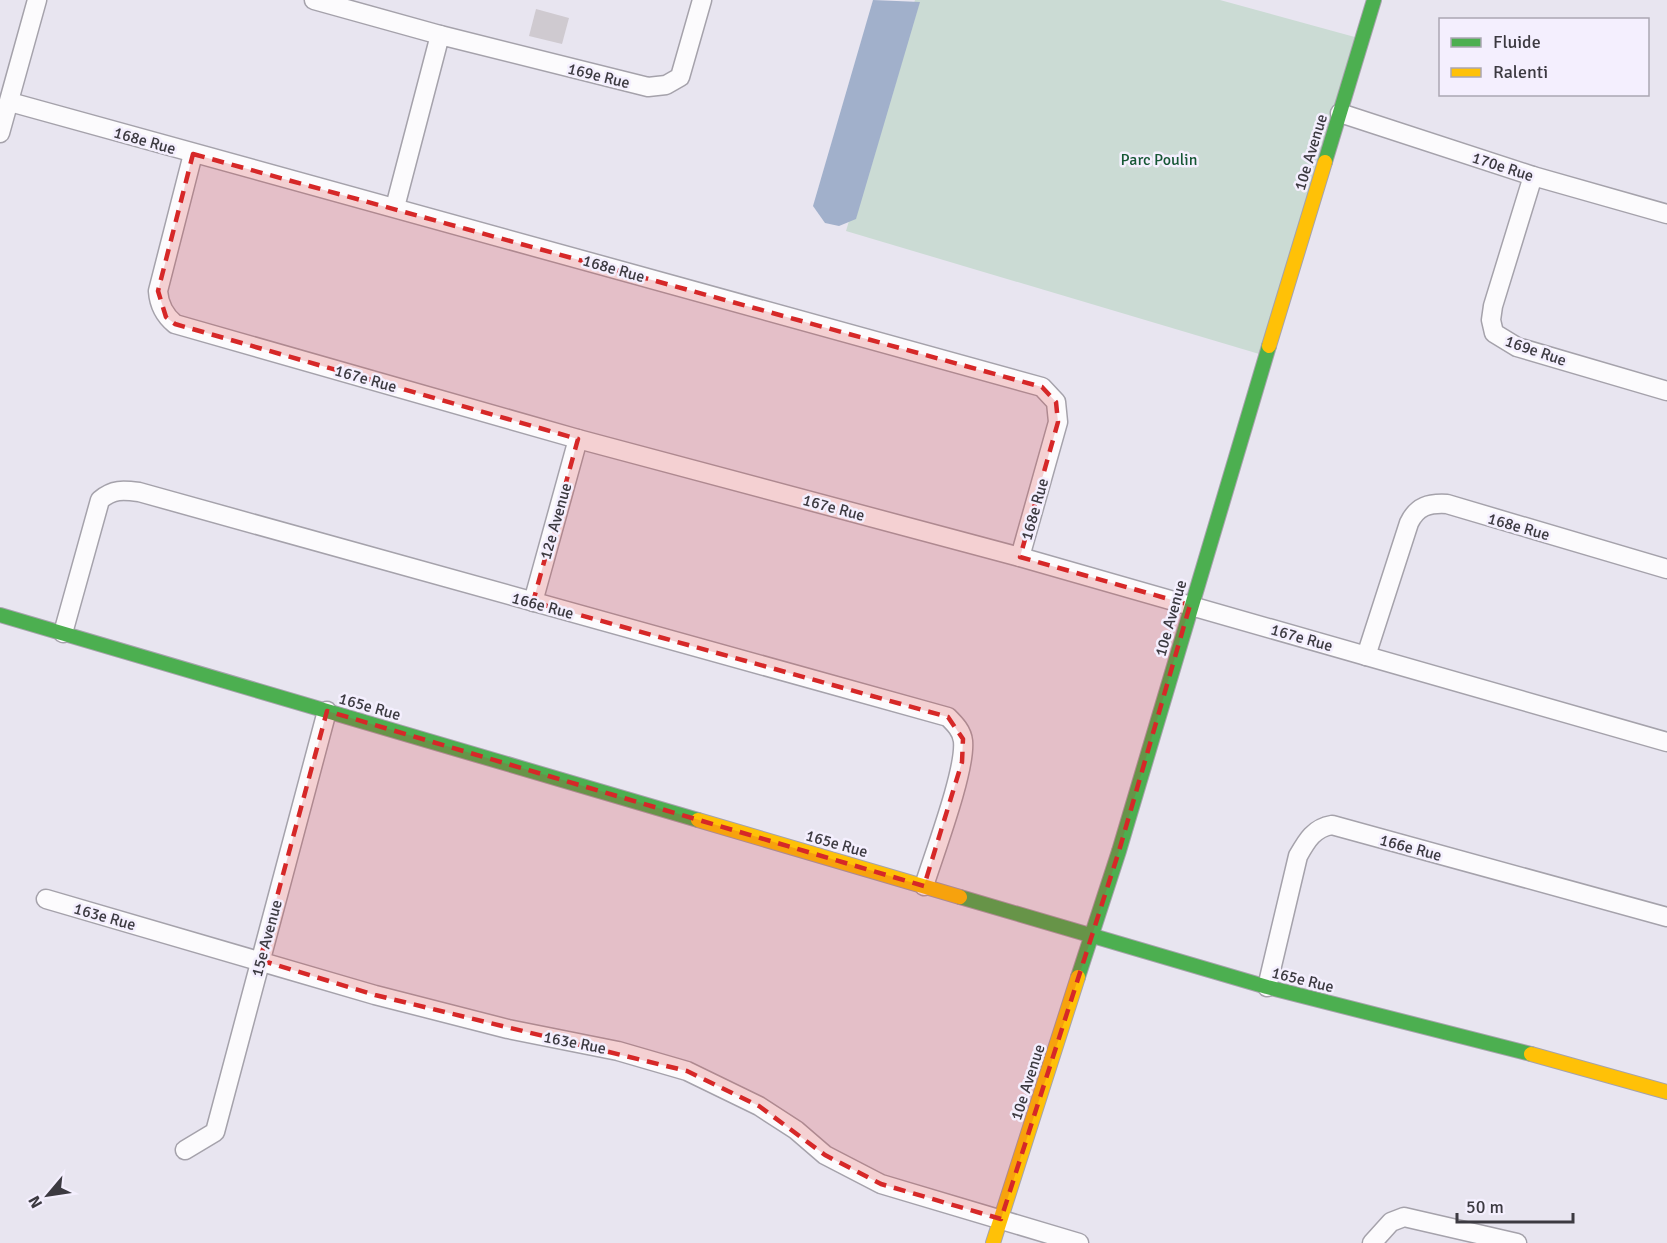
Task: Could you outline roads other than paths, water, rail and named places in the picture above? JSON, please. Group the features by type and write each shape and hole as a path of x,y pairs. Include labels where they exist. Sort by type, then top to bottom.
{"street":[{"path":"0,133 37,0"},
{"name":"169e Rue","path":"314,0 440,35 648,87 666,85 680,77 702,0"},
{"name":"10e Avenue","path":"993,1243 1119,851 1190,605 1374,0"},
{"path":"394,207 440,35"},
{"name":"168e Rue","path":"10,102 1042,387 1056,402 1058,422 1020,557"},
{"name":"170e Rue","path":"1340,113 1533,176 1667,214"},
{"name":"167e Rue","path":"193,154 158,291 158,302 166,317 175,324 578,439 1020,557 1667,742"},
{"name":"169e Rue","path":"1533,176 1493,306 1491,320 1494,333 1517,347 1667,391"},
{"name":"12e Avenue","path":"533,602 578,439"},
{"name":"166e Rue","path":"63,633 100,500 110,492 121,490 139,492 948,717 957,726 963,739 962,762 924,886"},
{"name":"168e Rue","path":"1366,656 1409,523 1414,513 1424,506 1447,504 1667,569"},
{"name":"165e Rue","path":"0,615 1267,987 1569,1064 1667,1092"},
{"name":"15e Avenue","path":"185,1150 215,1132 327,711"},
{"name":"166e Rue","path":"1267,987 1298,856 1306,841 1323,827 1332,825 1667,917"},
{"name":"163e Rue","path":"46,899 375,995 508,1029 618,1051 687,1071 759,1106 796,1130 825,1155 871,1179 1079,1243"},
{"path":"1372,1243 1391,1222 1404,1217 1517,1243"}],"water":[{"path":"873,0 920,2 856,219 839,226 825,223 813,206"}],"park label":[{"name":"Parc Poulin","path":"1159,159"}]}
